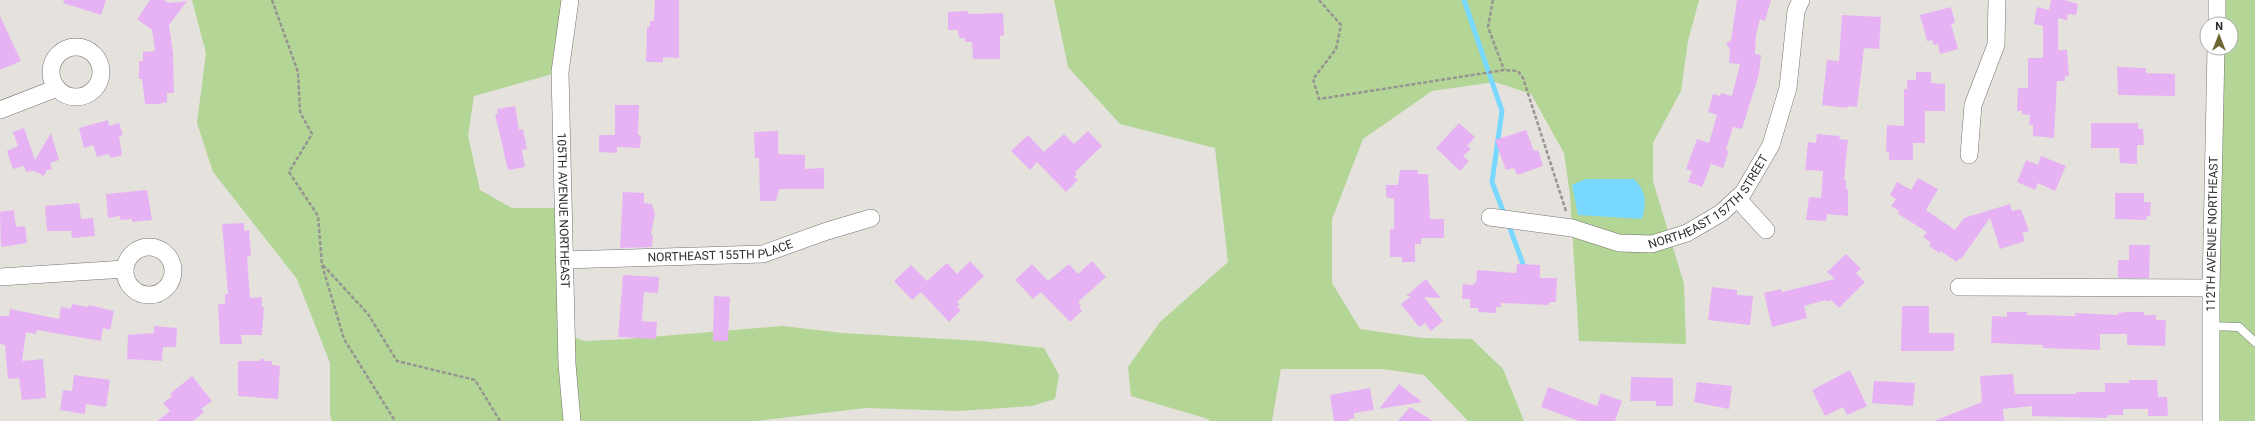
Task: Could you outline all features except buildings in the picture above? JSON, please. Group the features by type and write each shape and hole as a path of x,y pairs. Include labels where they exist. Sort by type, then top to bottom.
{"street":[{"name":"105TH AVENUE NORTHEAST","path":"570,0 560,72 567,364 572,421"},
{"name":"NORTHEAST 157TH STREET","path":"1490,216 1572,228 1619,243 1652,244 1687,233 1721,212 1743,193 1771,145 1788,88 1796,12 1801,0"},
{"path":"1969,154 1973,105 1996,45 1997,0"},
{"path":"2217,0 2217,16"},
{"name":"112TH AVENUE NORTHEAST","path":"2211,421 2211,288 2216,56"},
{"path":"0,110 58,88"},
{"path":"1737,198 1766,230"},
{"name":"NORTHEAST 155TH PLACE","path":"564,260 763,254 827,230 871,218"},
{"path":"0,277 125,269"},
{"path":"1959,287 2211,288"}],"lane":[{"path":"2211,326 2239,328 2255,342"}],"path":[{"path":"272,0 298,72 300,112 312,134 289,172 318,216 322,265 344,339 394,421"},
{"path":"1319,0 1341,25 1336,49 1313,79 1319,99 1504,70 1518,71 1523,78 1572,228"},
{"path":"1493,0 1488,27 1504,70"},
{"path":"322,265 368,314 397,361 475,380 500,421"}],"green space":[{"path":"192,0 570,0 560,72 474,96 468,136 480,190 512,208 563,208 566,335 585,341 783,326 842,333 981,341 1044,348 1059,375 1055,399 1032,406 958,411 866,408 755,421 332,421 330,415 330,363 297,279 213,172 197,123 206,53"},
{"path":"1054,0 1699,0 1688,41 1681,91 1653,143 1653,181 1684,284 1686,344 1579,341 1570,195 1564,153 1531,94 1495,82 1432,91 1363,139 1332,219 1332,283 1360,329 1422,338 1472,339 1503,369 1524,421 1468,421 1424,375 1383,369 1281,369 1272,421 1210,421 1208,419 1131,396 1128,367 1160,322 1228,262 1215,148 1120,124 1068,67"},
{"path":"2217,0 2255,0 2255,421 2211,421 2216,56 2239,56 2239,16 2217,16"}],"water":[{"path":"1586,179 1634,179 1641,188 1645,203 1642,219 1578,215 1572,185"}],"waterway":[{"path":"1464,0 1502,111 1492,182 1505,216"},
{"path":"1508,223 1523,264"}]}
